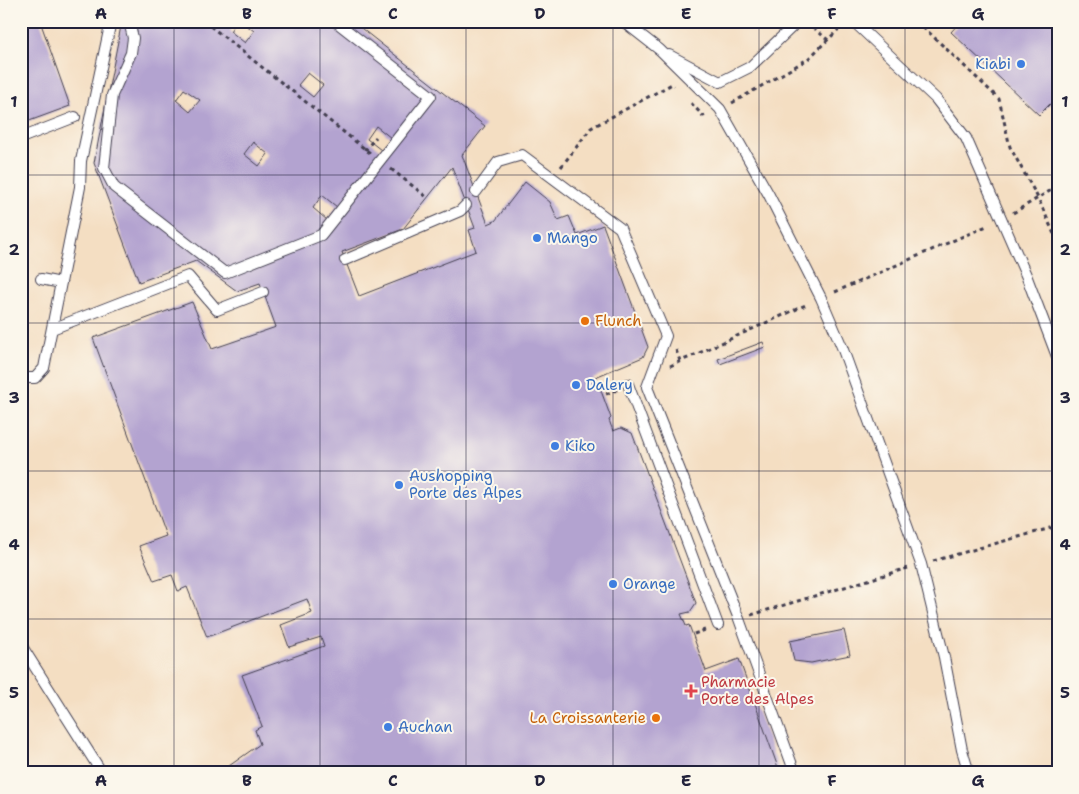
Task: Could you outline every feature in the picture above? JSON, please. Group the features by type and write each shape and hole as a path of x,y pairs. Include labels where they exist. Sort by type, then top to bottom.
{"lane":[{"path":"21,378 35,378 44,368 80,186 81,161 111,21"},
{"path":"129,21 133,38 131,53 112,95 104,168 114,187 225,273 321,235 430,96 335,21"},
{"path":"623,21 660,50 720,109 769,195 821,298 842,347 921,564 942,648 962,750 969,773"},
{"path":"660,50 720,82 750,67 792,26 793,21"},
{"path":"853,21 936,99 966,138 1026,275 1058,359"},
{"path":"21,138 75,117"},
{"path":"476,192 498,162 522,155 620,228 666,336 648,387 800,773"},
{"path":"345,260 460,211 466,205"},
{"path":"52,329 188,276 217,310 263,292"},
{"path":"41,279 61,283"},
{"path":"628,384 718,625"},
{"path":"739,618 795,773"},
{"path":"21,645 102,773"}],"path":[{"path":"204,21 366,149"},
{"path":"806,21 828,40"},
{"path":"917,21 999,98 1010,147 1038,198 1058,243"},
{"path":"209,25 428,198"},
{"path":"366,149 376,137"},
{"path":"739,618 1058,526"},
{"path":"694,634 718,625"}],"building":[{"path":"21,21 40,21 70,106 21,124"},
{"name":"Aushopping Porte des Alpes","path":"122,21 237,21 230,31 245,43 254,31 241,21 352,21 485,126 462,155 488,224 495,221 525,182 550,202 558,220 569,216 577,235 603,225 648,347 643,357 593,378 597,388 600,388 611,418 609,420 613,431 621,428 632,433 696,603 690,612 681,614 686,626 689,625 706,671 739,659 780,773 233,773 229,766 260,744 255,730 262,726 242,675 324,646 321,637 289,647 281,625 312,613 307,599 207,637 187,587 178,591 172,575 154,581 139,546 166,536 93,338 192,302 212,349 276,327 260,283 237,291 196,261 139,282 94,163","holes":["308,73 323,85 313,97 298,85","184,89 200,100 190,112 176,100","376,126 391,138 381,150 367,139","253,142 268,154 259,166 244,154","452,167 475,228 469,230 476,251 359,296 342,252 403,229","322,195 337,207 327,220 313,208"]},
{"name":"Kiabi","path":"961,21 1058,21 1058,96 1039,115 951,32"},
{"path":"763,342 765,347 720,364 718,359"},
{"path":"844,630 850,655 811,663 794,661 790,641"}],"place":[{"name":"Kiabi","path":"1021,64"},
{"name":"Mango","path":"537,238"},
{"name":"Flunch","path":"585,321"},
{"name":"Dalery","path":"576,385"},
{"name":"Kiko","path":"555,446"},
{"name":"Aushopping Porte des Alpes","path":"399,485"},
{"name":"Orange","path":"613,584"},
{"name":"Pharmacie Porte des Alpes","path":"691,691"},
{"name":"La Croissanterie","path":"656,718"},
{"name":"Auchan","path":"388,727"}]}
